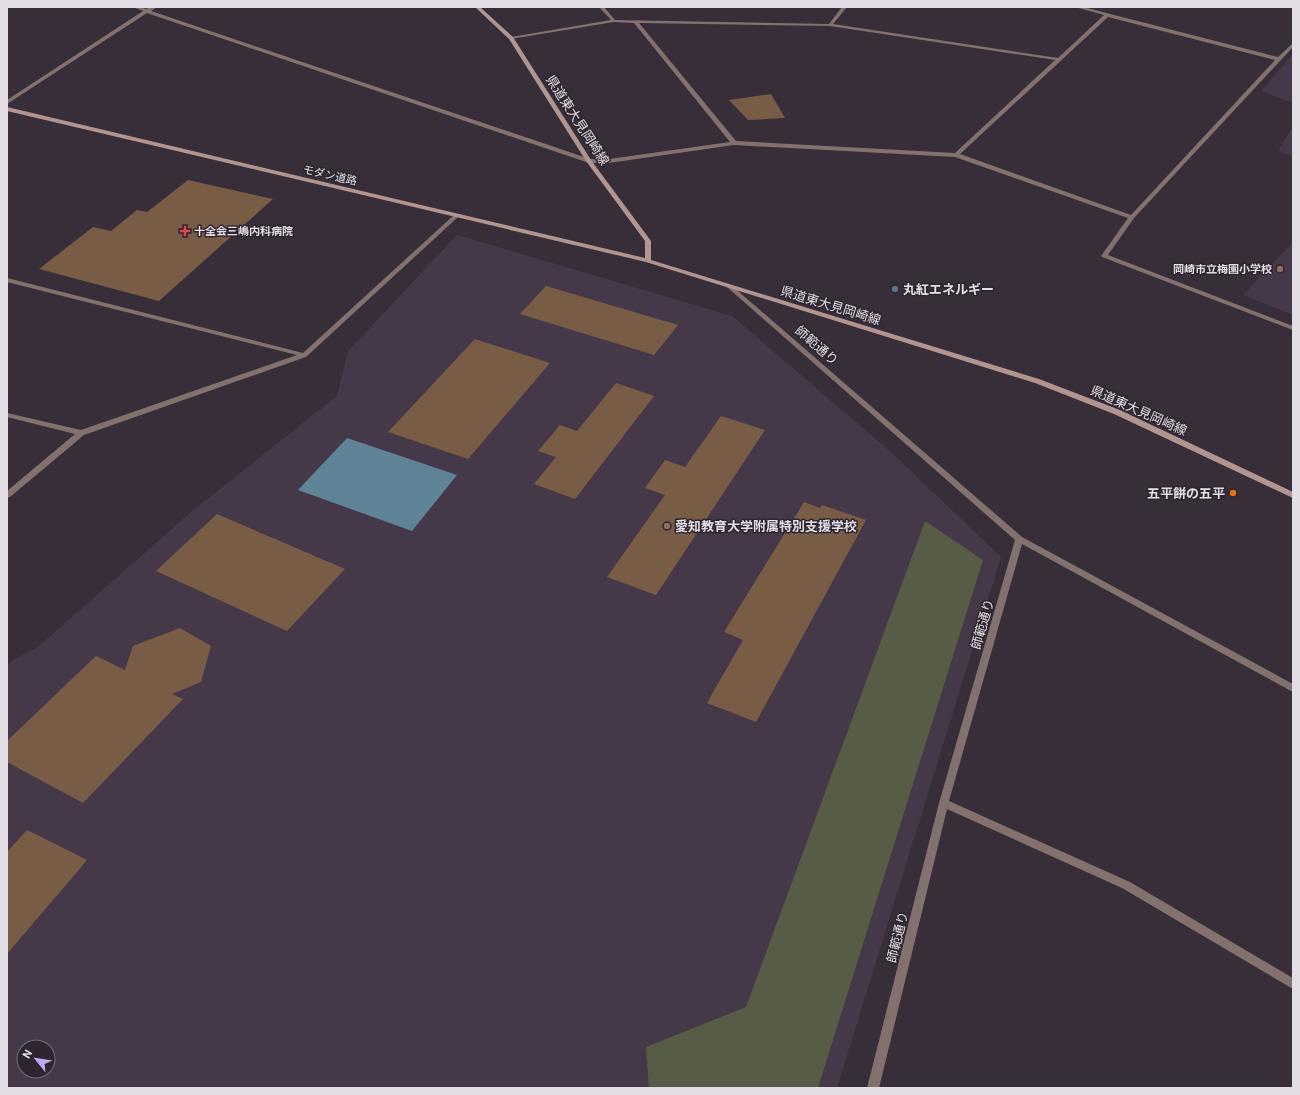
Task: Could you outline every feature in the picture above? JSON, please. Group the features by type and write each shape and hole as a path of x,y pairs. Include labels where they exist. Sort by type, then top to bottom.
{"main road":[{"name":"県道東大見岡崎線","path":"477,7 511,38 589,161 648,241 648,261 1037,381 1117,412 1293,495"},
{"name":"モダン道路","path":"7,109 648,261"}],"street":[{"path":"135,7 589,161 610,161 734,143 956,155 1132,217"},
{"path":"7,102 146,11 155,7"},
{"path":"601,7 614,21"},
{"path":"830,25 845,7"},
{"path":"1077,7 1278,59"},
{"path":"956,155 1107,15"},
{"path":"511,38 614,21 830,25 1058,59"},
{"path":"635,21 734,143"},
{"path":"1293,44 1132,217 1104,256 1293,328"},
{"path":"7,495 81,433 304,355 456,216"},
{"path":"7,280 304,355"},
{"name":"師範通り","path":"729,286 1019,539 944,803 873,1088"},
{"path":"7,415 81,433"},
{"path":"1019,539 1293,688"},
{"path":"944,803 1126,885 1293,984"}],"shaded area":[{"path":"1293,54 1293,103 1261,91"},
{"path":"1293,126 1293,156 1278,151"},
{"path":"457,235 732,316 891,452 1001,557 837,1088 7,1088 7,664 39,646 191,512 337,396 348,351"},
{"name":"岡崎市立梅園小学校","path":"1293,242 1293,315 1243,295"}],"green space":[{"path":"925,521 983,560 818,1088 649,1088 646,1047 746,1007"}],"water":[{"path":"347,438 457,475 412,531 298,490"}],"building":[{"path":"771,94 785,118 748,120 729,100"},
{"path":"188,180 273,199 159,301 39,269 93,227 111,231 137,210 147,212"},
{"path":"546,286 678,325 654,355 520,314"},
{"path":"475,339 550,363 468,459 388,432"},
{"path":"616,383 654,396 575,499 534,484 556,457 538,451 560,425 577,431"},
{"path":"721,416 765,430 656,595 607,577 665,495 645,488 665,460 685,467"},
{"path":"804,502 820,508 822,505 866,520 756,722 707,703 743,640 724,632"},
{"path":"217,514 345,569 287,631 156,571"},
{"path":"180,628 211,646 201,682 172,694 183,699 83,803 7,762 7,741 96,656 125,670 133,646"},
{"path":"27,830 87,860 7,954 7,852"}],"place":[{"name":"十全会三嶋内科病院","path":"185,231"},
{"name":"岡崎市立梅園小学校","path":"1280,269"},
{"name":"丸紅エネルギー","path":"895,289"},
{"name":"五平餅の五平","path":"1233,493"},
{"name":"愛知教育大学附属特別支援学校","path":"667,526"}]}
